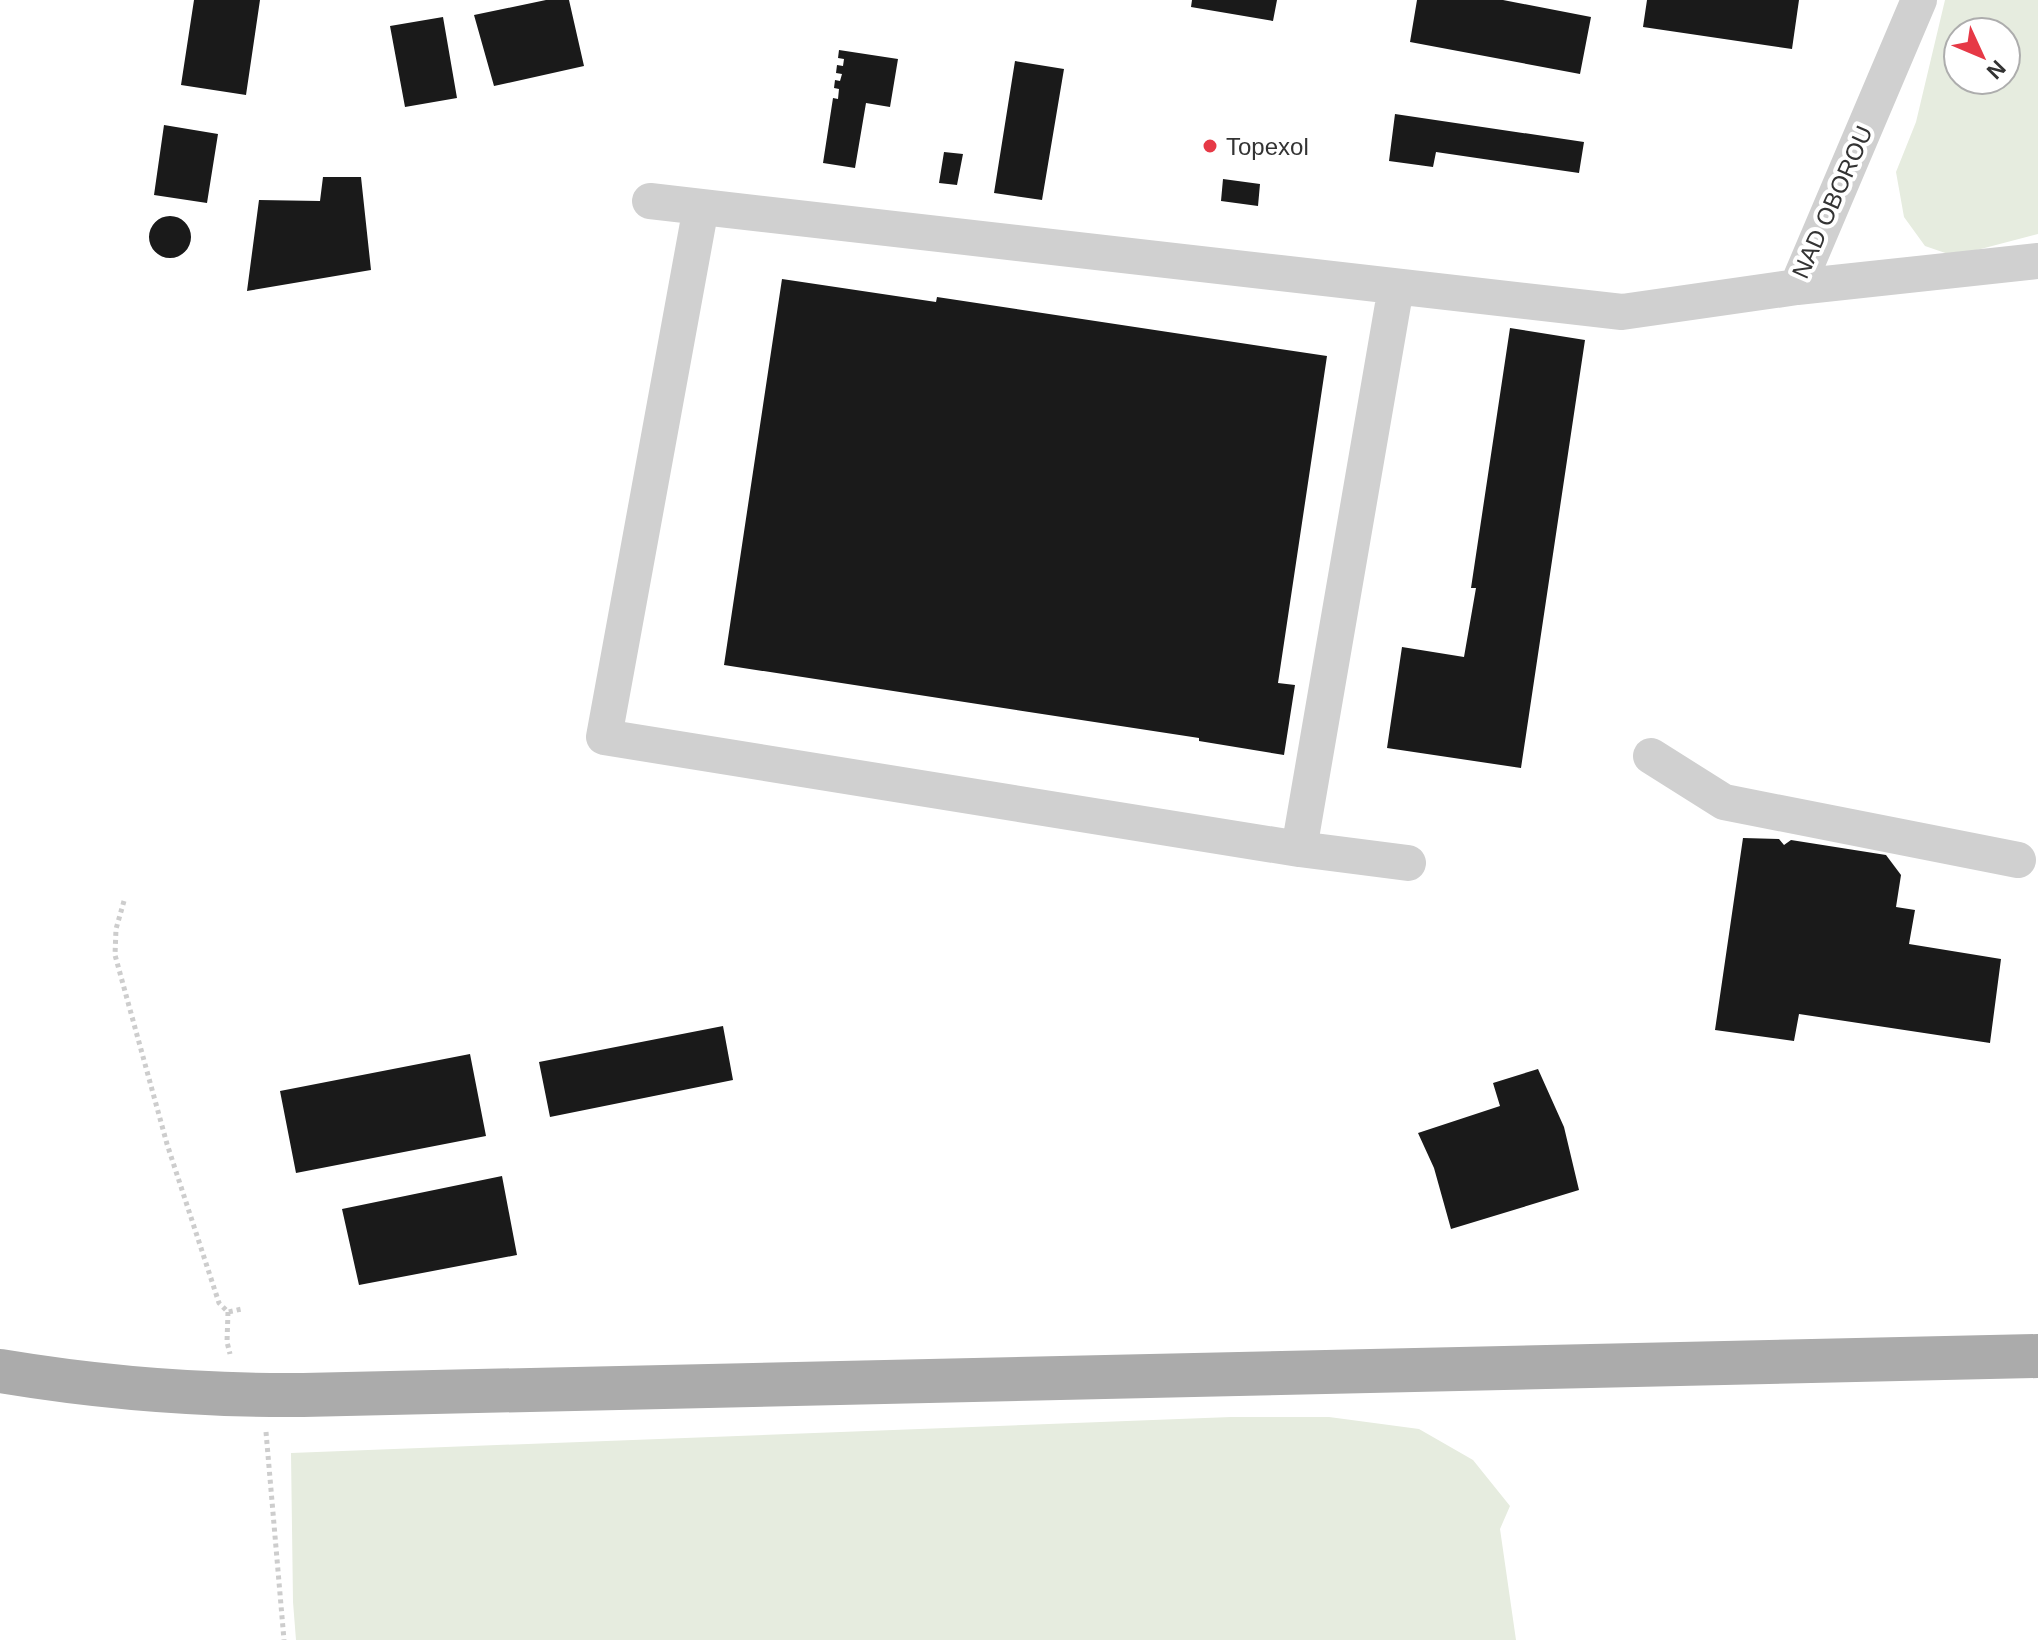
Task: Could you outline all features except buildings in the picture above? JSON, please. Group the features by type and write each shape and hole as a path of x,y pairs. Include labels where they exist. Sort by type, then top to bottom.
{"main road":[{"path":"0,1371 129,1390 261,1395 2038,1356"}],"street":[{"name":"NAD OBOROU","path":"650,201 1622,312 1797,287 1919,0"},
{"path":"701,207 604,737 1299,849 1408,863"},
{"path":"1797,287 2038,261"},
{"path":"1299,849 1396,287"},
{"path":"1651,756 1724,802 2018,860"}],"path":[{"path":"124,901 116,929 115,955 167,1144 219,1303 228,1312 242,1309"},
{"path":"261,1395 276,1527 284,1640"}],"shaded area":[{"path":"1945,0 2038,0 2038,234 1954,256 1925,246 1904,217 1896,172 1916,122"},
{"path":"1231,1417 1329,1417 1419,1429 1473,1460 1510,1506 1500,1529 1516,1640 296,1640 291,1453"}],"place":[{"name":"Topexol","path":"1210,146"}]}
